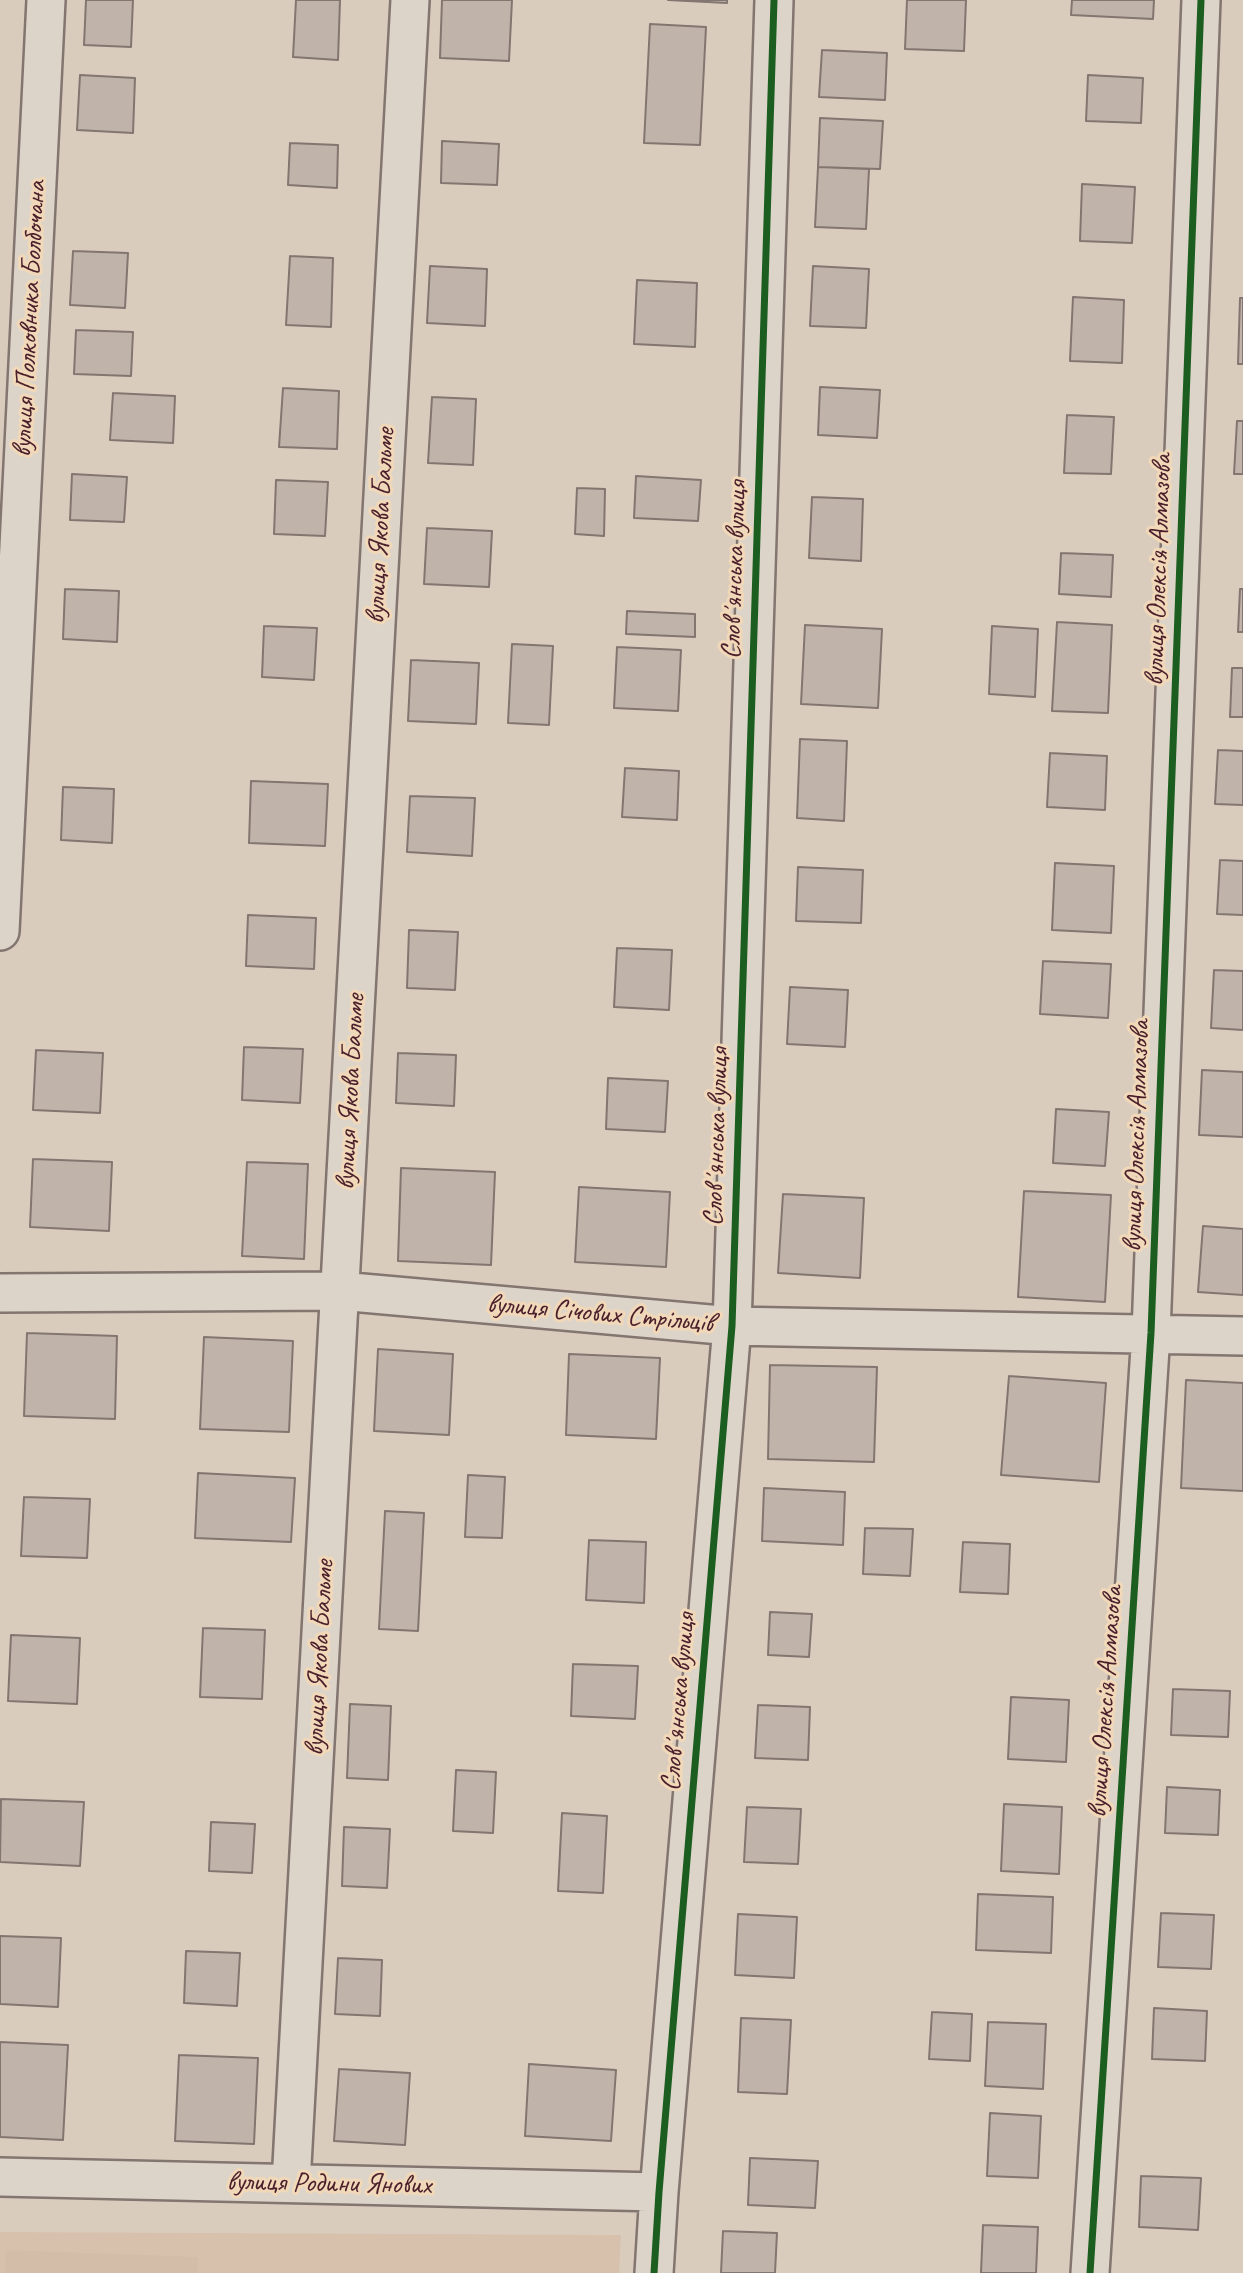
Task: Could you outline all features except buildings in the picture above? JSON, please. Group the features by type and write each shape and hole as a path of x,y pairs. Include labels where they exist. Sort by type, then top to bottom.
{"street":[{"name":"вулиця Полковника Болбочана","path":"0,931 46,0"},
{"name":"вулиця Якова Бальме","path":"291,2183 410,0"},
{"name":"Словʼянська вулиця","path":"654,2273 732,1326 774,0"},
{"name":"вулиця Олексія Алмазова","path":"1090,2273 1151,1333 1201,0"},
{"name":"вулиця Січових Стрільців","path":"0,1293 340,1291 732,1326 1243,1336"},
{"name":"вулиця Родини Янових","path":"0,2177 659,2192"}],"shaded area":[{"path":"0,2232 621,2235 619,2273 0,2273"},
{"path":"6,2250 198,2257 197,2273 5,2273"}],"cycle path":[{"path":"654,2273 732,1326 774,0"},
{"path":"1090,2273 1151,1333 1201,0"}]}
